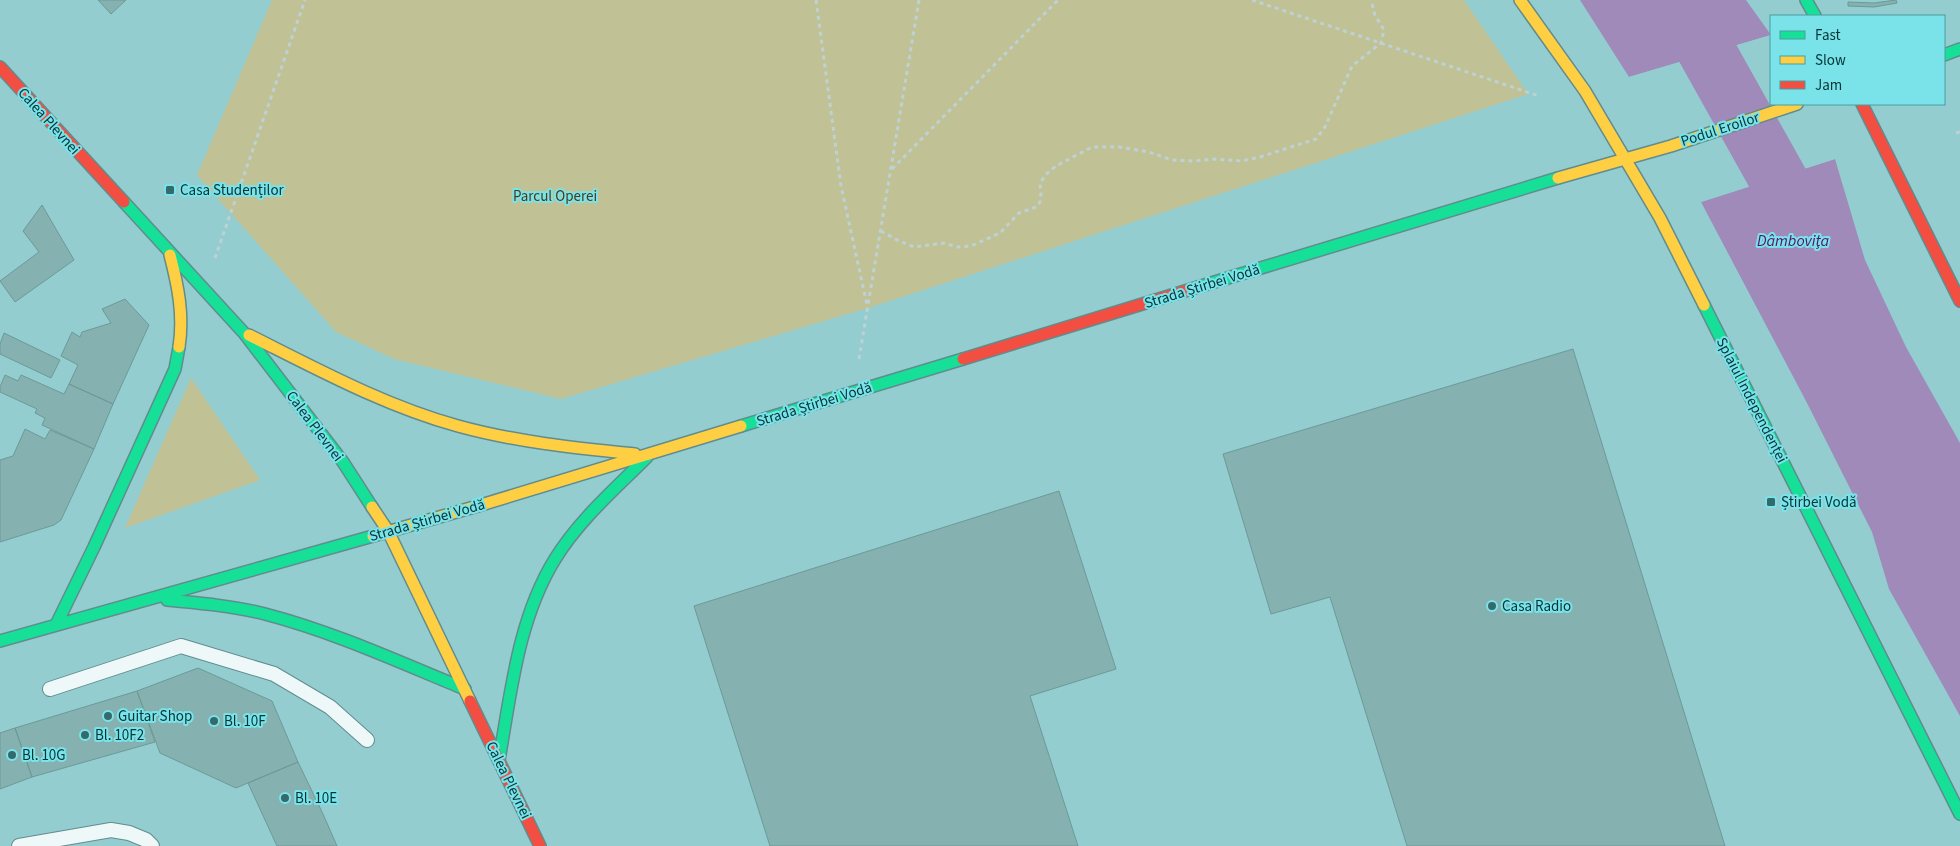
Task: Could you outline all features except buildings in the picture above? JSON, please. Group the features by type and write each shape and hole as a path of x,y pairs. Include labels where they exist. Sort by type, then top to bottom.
{"main road":[{"name":"Splaiul Independenței","path":"1520,0 1585,91 1660,218 1960,814"},
{"path":"1806,0 1814,15"},
{"path":"1945,54 1960,49"},
{"name":"Calea Plevnei","path":"0,67 244,333 343,462 388,532 540,846"},
{"name":"Podul Eroilor","path":"1626,158 1671,146 1794,105"},
{"path":"1862,105 1960,301"},
{"name":"Strada Știrbei Vodă","path":"0,641 388,532 649,455 1626,158"},
{"path":"56,625 94,547 175,369 182,329 180,294 169,251"},
{"path":"244,333 357,388 411,410 457,425 545,444 649,455"},
{"path":"499,760 517,658 526,622 536,597 554,561 568,539 607,496 649,455"},
{"path":"151,598 220,605 311,627 465,689"}],"lane":[{"path":"50,689 181,646 274,674 330,708 367,740"},
{"path":"19,846 111,830 129,833 146,840 152,846"}],"path":[{"path":"204,290 305,0"},
{"path":"816,0 841,186 868,308"},
{"path":"854,392 919,0"},
{"path":"890,170 1058,0"},
{"path":"1252,0 1539,96"},
{"path":"881,231 897,240 914,246 944,243 957,247 971,246 1000,233 1019,213 1036,207 1040,202 1040,184 1045,175 1056,166 1092,147 1119,147 1149,152 1172,160 1193,161 1214,158 1242,160 1260,157 1316,139 1325,126 1352,66 1381,43 1384,30 1375,15 1371,0"}],"green space":[{"name":"Parcul Operei","path":"272,0 1464,0 1528,94 868,308 561,399 394,359 336,332 197,175"},
{"path":"191,378 260,480 125,528"}],"water":[{"path":"1580,0 1746,0 1770,34 1770,35 1629,77"},
{"name":"Dâmbovița","path":"1835,159 1865,260 1906,347 1960,443 1960,716 1889,589 1872,532 1806,401 1701,202"}],"pier":[{"path":"1770,35 1770,37 1630,80 1629,77"},
{"path":"1834,157 1835,159 1701,202 1700,199"}],"waterway":[{"name":"Dâmbovița","path":"1675,0 1692,25 1816,247"}],"traffic: fast":[{"path":"1806,0 1814,15"},
{"path":"1945,55 1960,49"},
{"path":"1198,287 1558,178"},
{"path":"124,202 244,333 343,462 372,507"},
{"path":"1704,305 1960,814"},
{"path":"56,625 94,547 175,369 179,347"},
{"path":"741,426 963,359"},
{"path":"499,760 512,682 524,631 542,582 555,559 575,531 598,505 647,457"},
{"path":"0,641 373,536"},
{"path":"167,600 241,609 291,621 366,648 465,689"}],"traffic: slow":[{"path":"1520,0 1585,91 1660,218 1704,305"},
{"path":"1558,178 1671,146 1794,105"},
{"path":"170,255 179,301 181,323 179,347"},
{"path":"249,335 352,386 431,418 480,432 524,440 635,454"},
{"path":"373,536 741,426"},
{"path":"372,507 388,531 470,701"}],"traffic: jam":[{"path":"0,67 124,202"},
{"path":"1862,105 1960,301"},
{"path":"963,359 1198,287"},
{"path":"470,701 540,846"}],"place":[{"name":"Casa Studenților","path":"170,190"},
{"name":"Știrbei Vodă","path":"1771,502"},
{"name":"Casa Radio","path":"1492,606"},
{"name":"Guitar Shop","path":"108,716"},
{"name":"Bl. 10F","path":"214,721"},
{"name":"Bl. 10F2","path":"85,735"},
{"name":"Bl. 10G","path":"12,755"},
{"name":"Bl. 10E","path":"285,798"}]}
